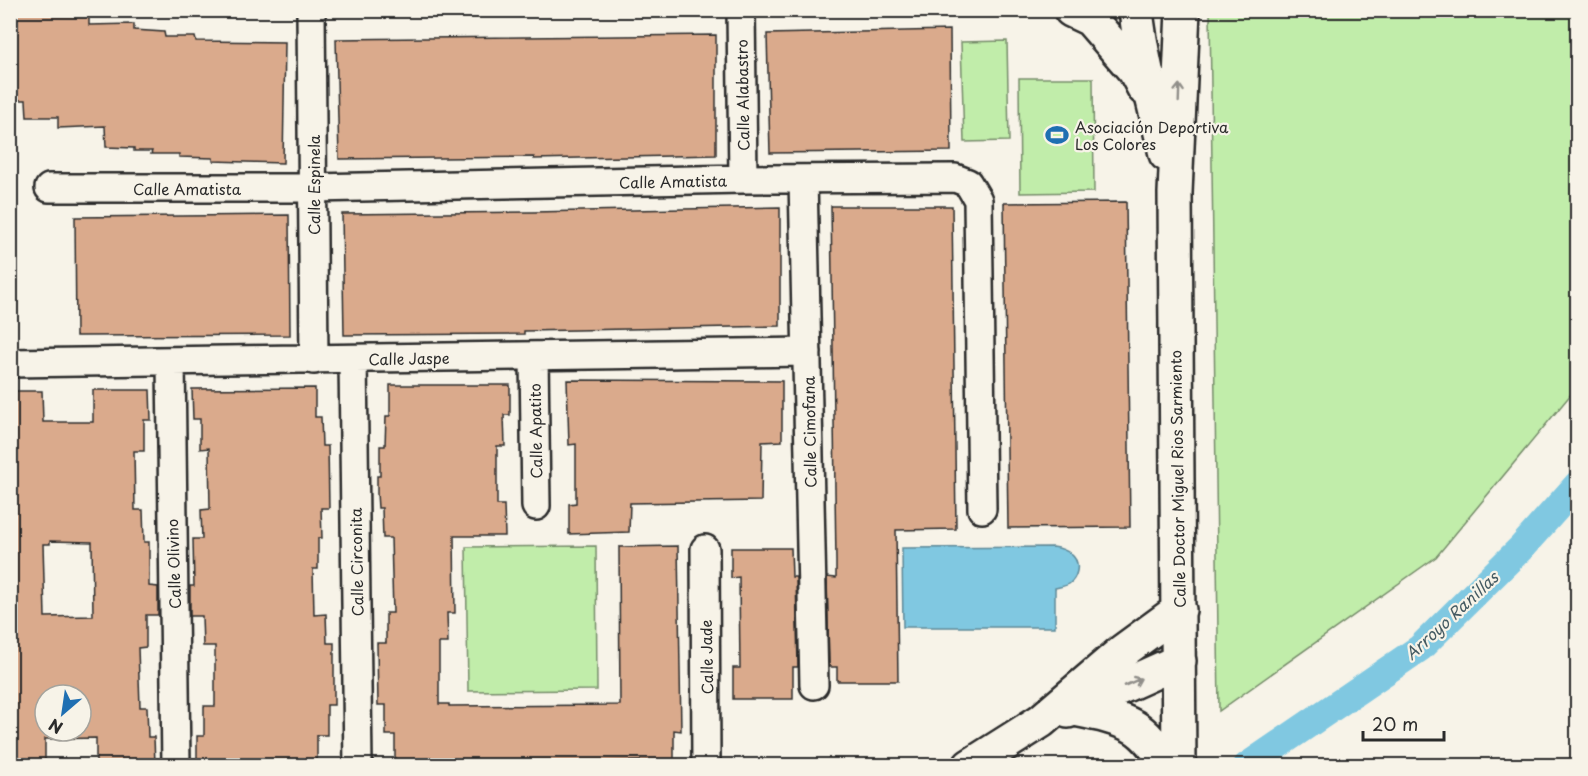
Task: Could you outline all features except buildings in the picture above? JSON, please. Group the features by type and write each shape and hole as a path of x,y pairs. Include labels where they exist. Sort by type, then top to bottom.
{"main road":[{"path":"1081,13 1137,21 1163,18 1168,10"},
{"name":"Calle Doctor Miguel Rios Sarmiento","path":"1179,765 1175,193 1183,10"},
{"path":"1081,13 1135,71 1155,109"},
{"name":"Calle Doctor Miguel Rios Sarmiento","path":"1137,21 1175,193"},
{"path":"970,765 1041,721 1123,651 1179,610"},
{"path":"1123,651 1179,661"},
{"path":"1041,721 1074,709 1179,661"},
{"path":"1074,709 1103,715 1135,727 1155,746 1169,765"}],"street":[{"name":"Calle Espinela","path":"310,10 314,360"},
{"name":"Calle Alabastro","path":"741,10 742,179"},
{"name":"Calle Amatista","path":"49,188 313,188 742,179 955,178 968,183 978,200 982,509"},
{"name":"Calle Cimofana","path":"803,179 814,685"},
{"name":"Calle Jaspe","path":"10,363 807,352"},
{"name":"Calle Apatito","path":"534,357 536,506"},
{"name":"Calle Circonita","path":"353,359 358,765"},
{"name":"Calle Olivino","path":"171,362 171,514 176,765"},
{"name":"Calle Jade","path":"705,549 705,765"}],"green space":[{"path":"1210,11 1578,11 1577,387 1436,557 1219,711"},
{"path":"1007,41 1009,141 964,142 961,42"},
{"name":"Asociación Deportiva Los Colores","path":"1019,78 1093,78 1094,192 1020,193"},
{"path":"596,546 597,690 468,691 466,547"}],"water":[{"path":"1053,547 1071,554 1077,566 1076,575 1070,583 1055,588 1055,627 903,627 902,548"}],"waterway":[{"name":"Arroyo Ranillas","path":"1247,766 1420,648 1521,548 1578,484"}],"place":[{"name":"Asociación Deportiva Los Colores","path":"1057,135"}]}
